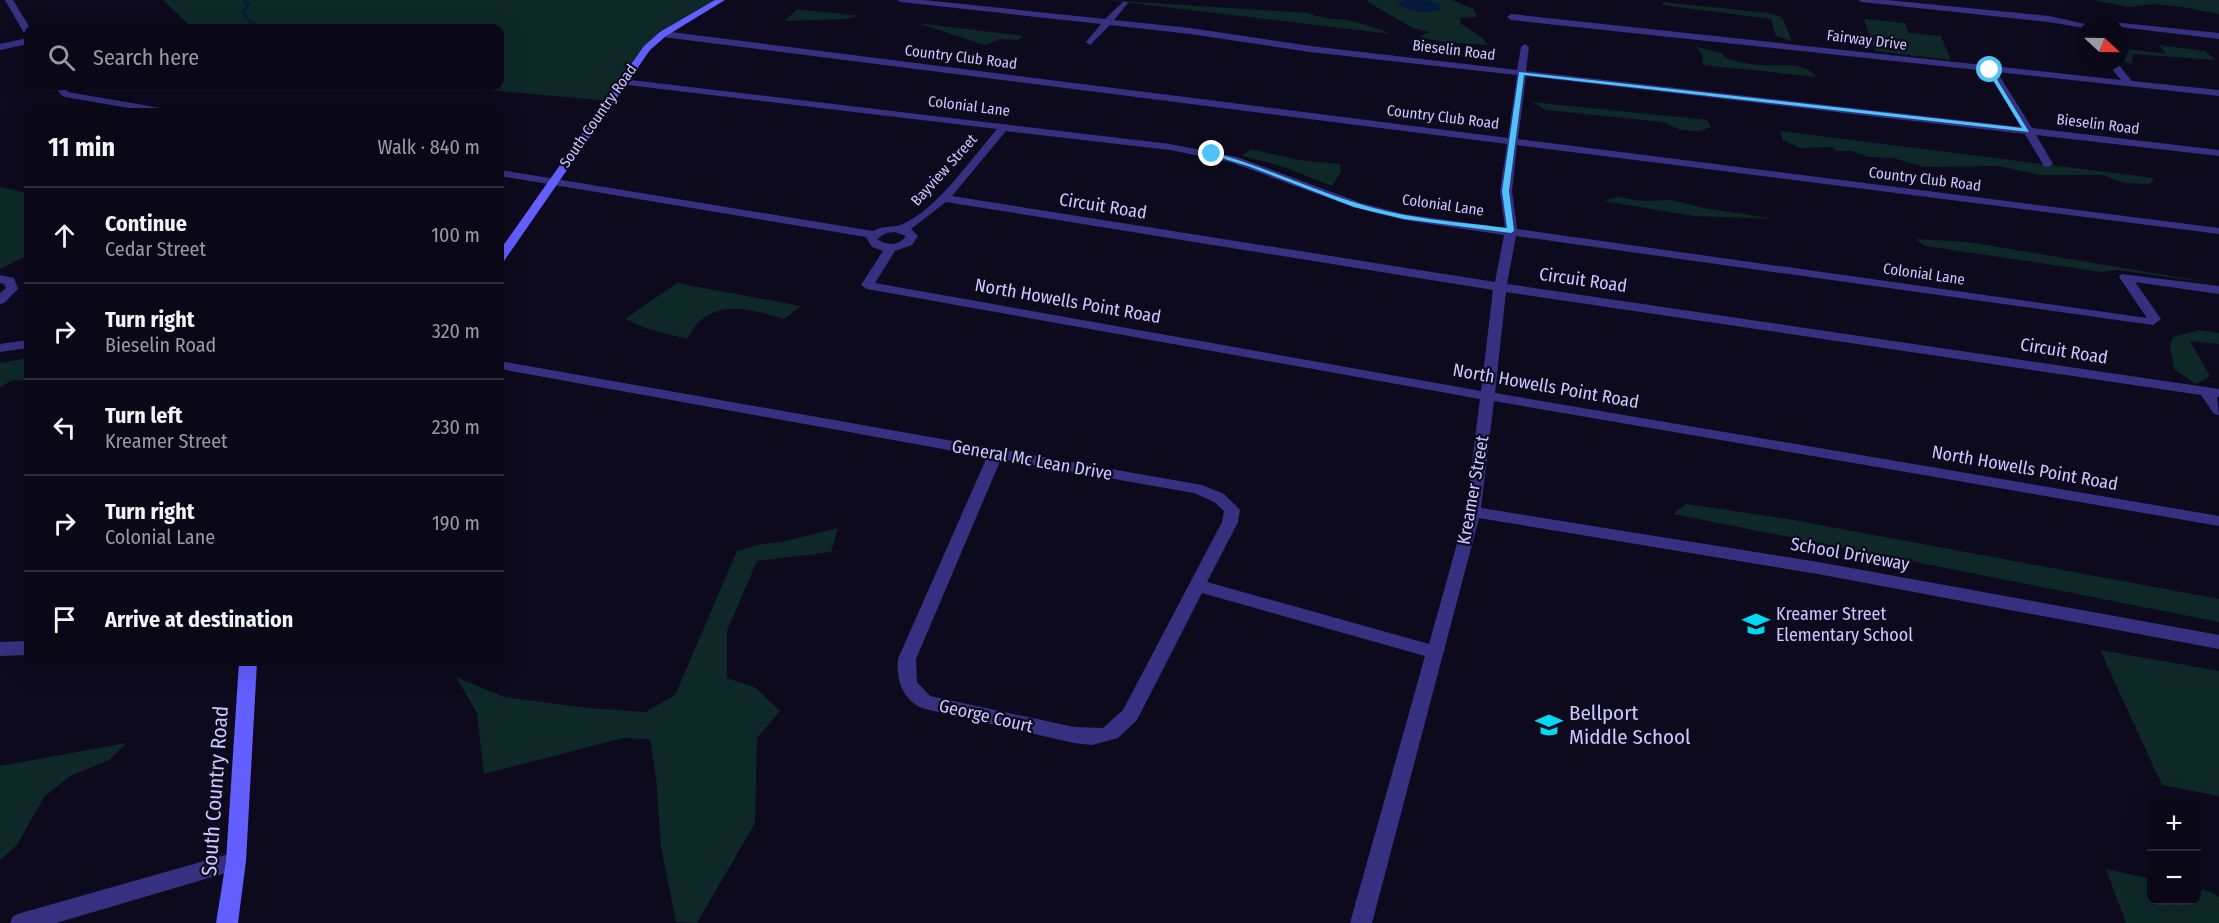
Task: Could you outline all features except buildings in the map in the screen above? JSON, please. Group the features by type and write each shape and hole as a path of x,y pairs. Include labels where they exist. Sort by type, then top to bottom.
{"main road":[{"name":"South Country Road","path":"504,250 647,48 663,34 721,0"},
{"name":"South Country Road","path":"227,923 236,861 249,666"}],"street":[{"path":"9,0 24,26"},
{"name":"Bieselin Road","path":"901,0 1190,31 1310,49 2219,153"},
{"path":"1862,0 2049,19 2075,24"},
{"path":"1090,42 1124,3"},
{"name":"Fairway Drive","path":"1511,17 2219,93"},
{"path":"2129,27 2219,36"},
{"name":"Country Club Road","path":"663,34 2219,231"},
{"path":"0,47 24,42"},
{"name":"Kreamer Street","path":"1361,923 1472,512 1500,287 1511,231 1506,191 1525,47"},
{"path":"1990,70 2048,164"},
{"path":"2120,72 2130,84"},
{"name":"Colonial Lane","path":"622,82 1170,147 1212,154 1251,165 1357,206 1404,217 2148,322 2155,319 2125,277 2219,290"},
{"path":"62,90 65,94 144,108"},
{"name":"Bayview Street","path":"903,229 919,221 942,198 1004,127"},
{"path":"504,174 874,235 871,238 874,244 891,248"},
{"name":"Circuit Road","path":"942,198 1500,287 2212,392"},
{"name":"Bayview Street","path":"867,285 891,248 903,245 911,239 910,233 903,229 889,228 874,235"},
{"path":"0,279 10,281 12,289 0,300"},
{"name":"North Howells Point Road","path":"867,285 1488,396 2219,521"},
{"path":"0,348 24,345"},
{"name":"General Mc Lean Drive","path":"504,366 1197,489 1219,498 1232,510 1230,522 1196,585"},
{"path":"2212,392 2219,411"},
{"name":"George Court","path":"996,454 908,659 905,673 909,689 925,702 1074,735 1096,738 1116,732 1130,715 1196,585"},
{"name":"School Driveway","path":"1472,512 1818,568 2219,642"},
{"path":"1196,585 1434,652"},
{"path":"0,649 24,648"},
{"path":"21,923 236,861"}],"green space":[{"path":"163,0 721,0 663,34 610,101 489,90 504,90 504,24 188,24"},
{"path":"1106,0 1308,13 1357,22 1391,34"},
{"path":"1452,0 1474,9 1477,17 1460,18 1461,24 1481,37 1488,45 1444,42 1419,37 1429,32 1413,28 1366,1"},
{"path":"2093,0 2219,0 2219,14 2153,4 2129,7"},
{"path":"1663,2 1769,13 1782,17 1792,41 1776,36 1771,19 1663,5"},
{"path":"797,9 859,16 844,19 785,21"},
{"path":"1864,19 1905,23 1909,33 1941,36 1951,60 1875,51"},
{"path":"917,23 1024,36 1016,40 1000,39 985,45"},
{"path":"2159,45 2205,51 2216,60 2133,54 2132,64 2129,63 2129,49 2166,54"},
{"path":"1696,47 1721,53 1726,58 1746,63 1797,66 1817,77 1703,65 1702,54"},
{"path":"1532,102 1707,120 1711,127 1699,131 1681,130 1662,122 1546,110"},
{"path":"1780,131 2154,178 2150,184 2125,183 2102,175 2040,175 1999,166 1924,167 1893,158 1868,157 1852,151 1836,151 1832,147 1800,148 1783,140"},
{"path":"1251,149 1298,160 1340,164 1341,172 1332,186 1284,167 1242,156"},
{"path":"0,187 24,192 24,257 0,269"},
{"path":"1617,197 1643,201 1672,200 1703,208 1775,219 1694,216 1604,201"},
{"path":"1916,239 1968,242 2219,284 2117,270 2101,272 1925,246"},
{"path":"677,283 801,306 784,319 741,309 720,310 699,322 687,339 648,329 625,319"},
{"path":"2200,330 2219,333 2219,344 2190,341 2210,376 2196,384 2174,369 2170,346 2173,337"},
{"path":"24,359 24,381 13,380 0,387 0,363"},
{"path":"1686,504 1788,519 2219,599 2219,622 1673,514"},
{"path":"838,528 831,552 757,561 727,631 727,678 756,688 780,711 757,738 755,823 697,923 676,922 661,847 656,777 650,739 623,738 484,774 477,713 456,677 504,697 588,708 646,712 675,695 737,551"},
{"path":"2100,650 2219,671 2219,796 2162,785"},
{"path":"127,743 109,760 70,776 44,797 17,845 0,860 0,766"},
{"path":"2106,869 2147,878 2147,905 2201,905 2201,890 2219,897 2219,923 2126,923"}],"water":[{"path":"1407,0 1428,0 1440,4 1441,9 1425,12 1414,11 1398,5"}],"waterway":[{"path":"244,0 249,4 243,13 253,24"}],"place":[{"name":"Kreamer Street Elementary School","path":"1756,624"},
{"name":"Bellport Middle School","path":"1549,725"}],"route":[{"path":"1212,154 1251,165 1357,206 1376,211 1404,217 1511,231 1506,191 1521,73 2027,131 1990,70"}]}
